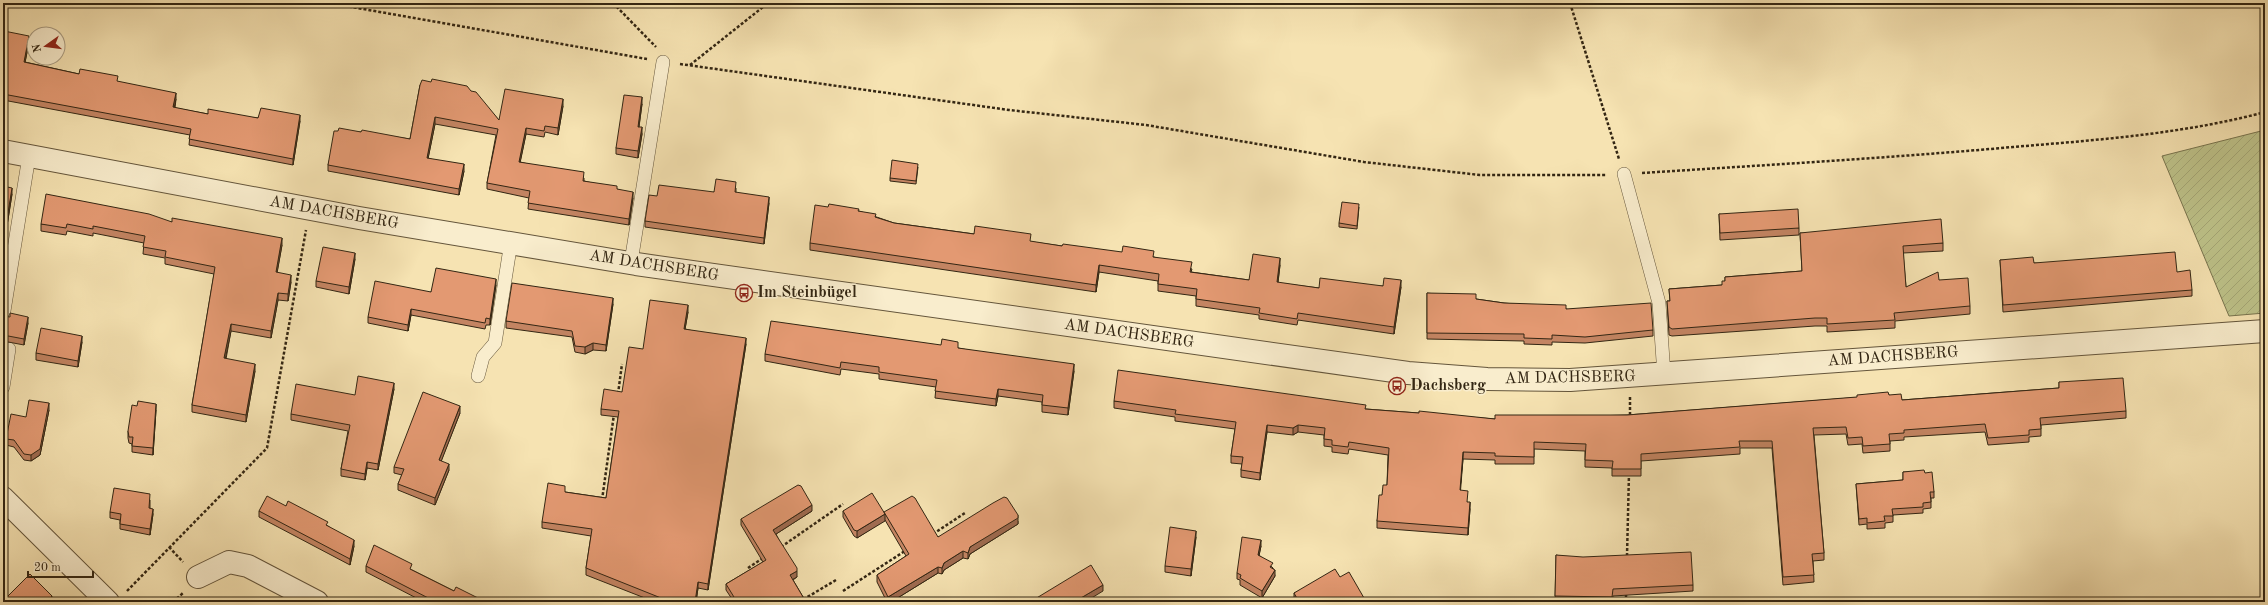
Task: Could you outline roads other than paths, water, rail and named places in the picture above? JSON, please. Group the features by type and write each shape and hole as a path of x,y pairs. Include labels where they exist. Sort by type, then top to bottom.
{"street":[{"name":"AM DACHSBERG","path":"3,151 359,218 631,262 1408,373 1495,379 1570,380 1664,375 2265,331"},
{"path":"3,498 116,598"},
{"path":"198,577 229,562 248,566 317,602"}],"lane":[{"path":"631,262 663,62"},
{"path":"4,311 29,156"},
{"path":"1624,174 1659,303 1664,375"},
{"path":"478,376 483,357 495,343 511,242"},
{"path":"3,387 9,349"}],"place":[{"name":"Im Steinbügel","path":"744,293"},
{"name":"Dachsberg","path":"1397,386"}]}
